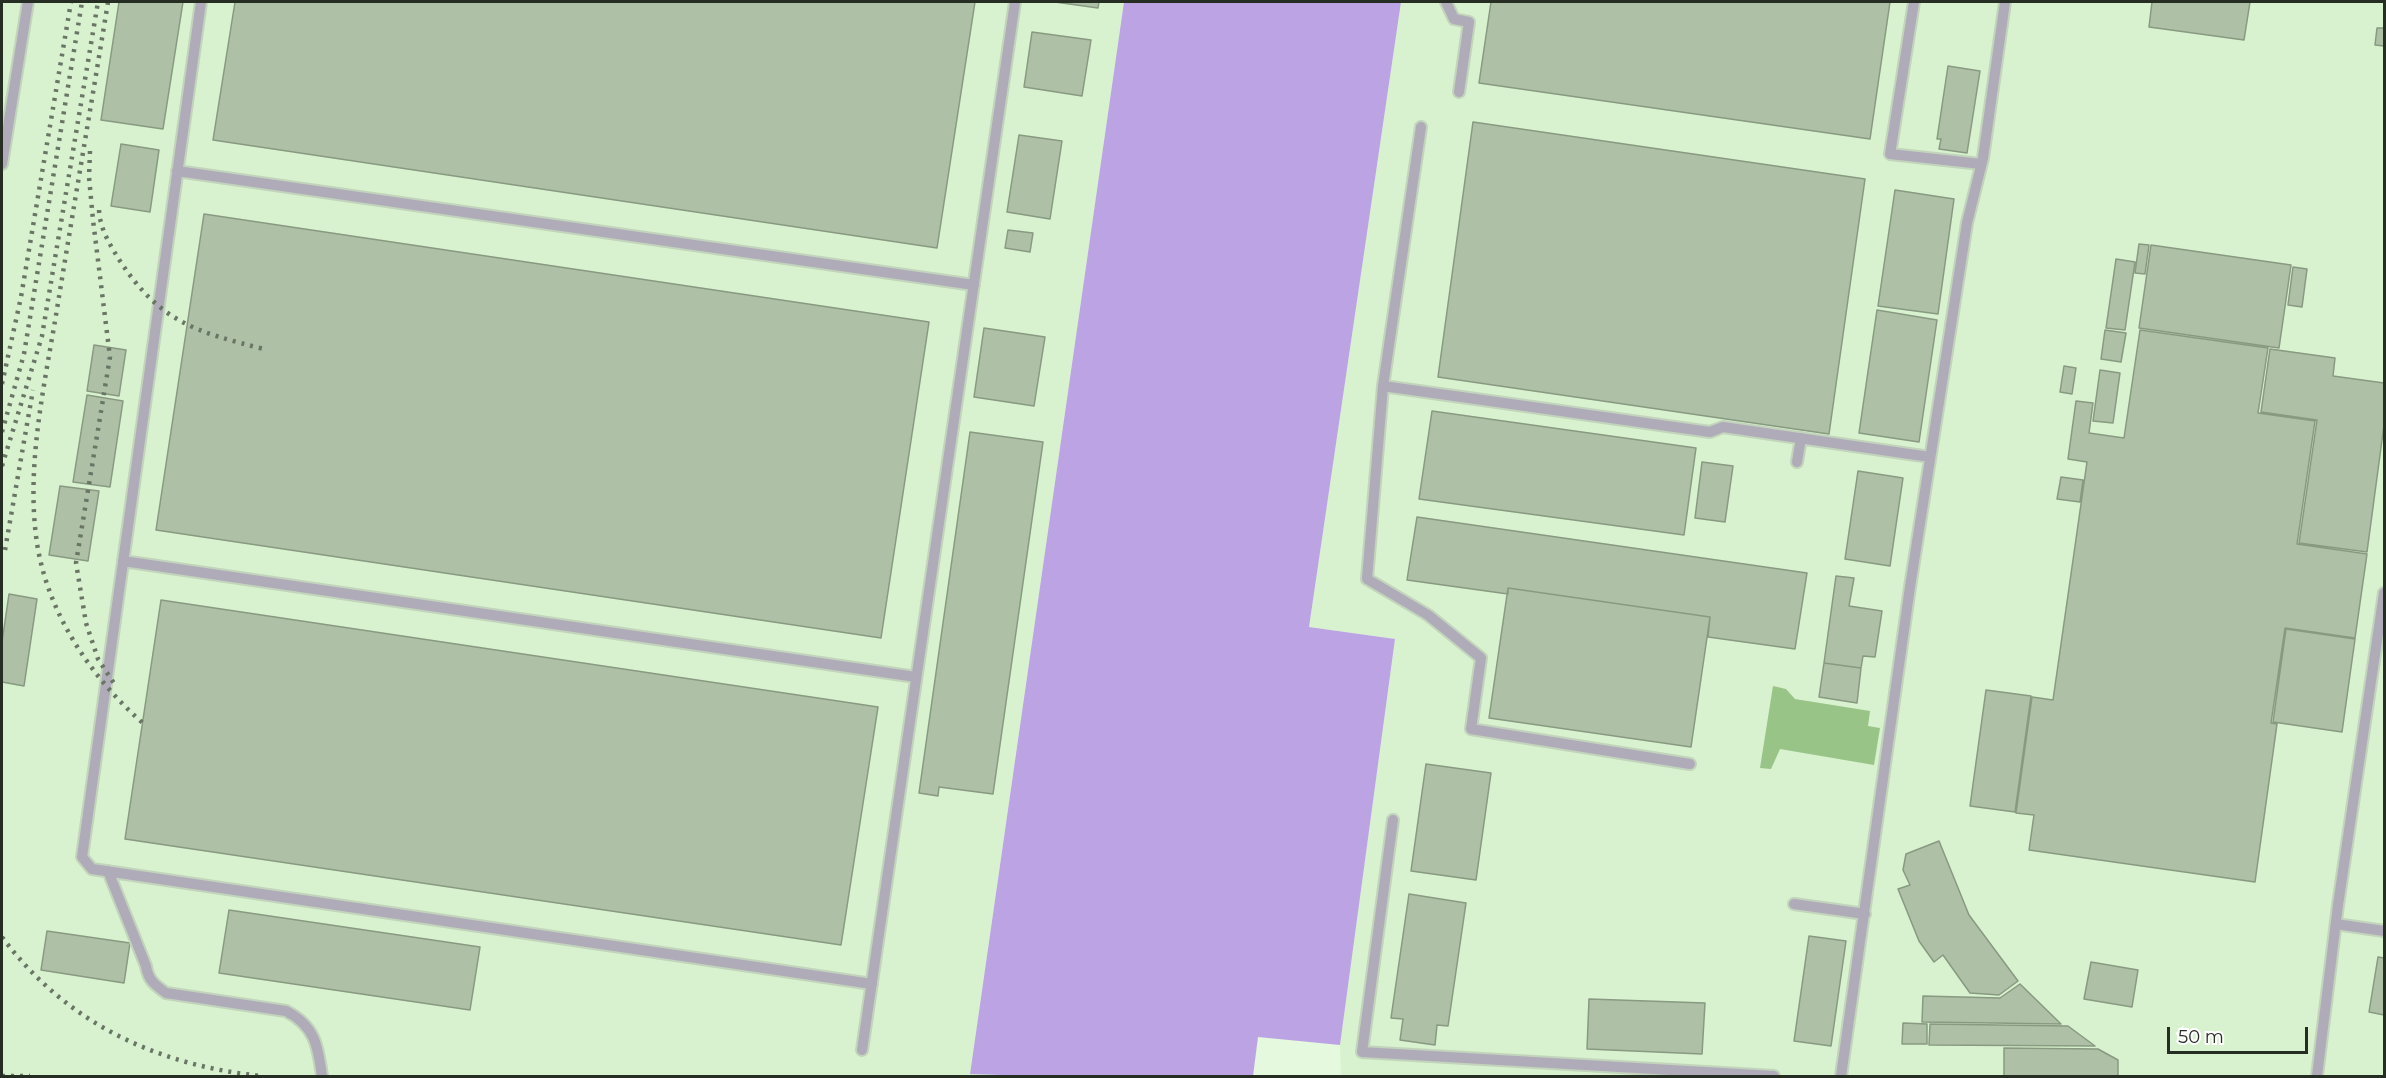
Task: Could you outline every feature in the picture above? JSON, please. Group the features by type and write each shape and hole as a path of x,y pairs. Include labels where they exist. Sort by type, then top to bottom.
{"lane":[{"path":"2,165 28,2"},
{"path":"201,2 82,857 92,869 872,984"},
{"path":"862,1050 1015,2"},
{"path":"1446,2 1454,19 1469,22 1459,92"},
{"path":"1914,2 1890,154 1981,164"},
{"path":"1841,1077 1910,587 1967,223 1981,164 2005,2"},
{"path":"1421,127 1383,386 1367,579 1428,615 1481,658 1471,729 1690,764"},
{"path":"177,171 974,285"},
{"path":"1383,386 1710,432 1723,427 1930,457"},
{"path":"1797,462 1801,438"},
{"path":"123,561 916,677"},
{"path":"2318,1077 2336,924 2385,593"},
{"path":"1393,820 1362,1052 1774,1077"},
{"path":"108,871 148,976 154,985 166,993 286,1011 302,1019 319,1050 322,1077"},
{"path":"1794,904 1864,914"},
{"path":"2336,924 2385,931"}],"shaded area":[{"path":"2,2 1124,2 970,1073 1035,1076 2,1076"},
{"path":"1124,2 1401,2 1309,627 1395,639 1340,1045 1258,1037 1253,1076 970,1074"},
{"path":"1401,2 2384,2 2384,1076 1341,1076 1340,1045 1395,639 1309,627"}],"green space":[{"path":"1773,686 1786,689 1795,699 1870,711 1868,726 1880,728 1874,765 1780,749 1771,769 1760,768"}],"building":[{"path":"119,2 183,2 163,129 101,120"},
{"path":"235,2 975,2 937,248 213,140"},
{"path":"1055,2 1099,2 1098,8"},
{"path":"1491,2 1890,2 1870,139 1479,83"},
{"path":"2152,2 2250,2 2244,40 2149,27"},
{"path":"2377,28 2384,28 2384,46 2375,45"},
{"path":"1032,32 1091,40 1082,96 1024,87"},
{"path":"1948,66 1980,71 1967,153 1939,149 1941,139 1937,139"},
{"path":"1473,122 1865,179 1829,434 1438,377"},
{"path":"1019,135 1062,141 1050,219 1007,212"},
{"path":"121,144 159,150 150,212 111,206"},
{"path":"1895,190 1954,199 1938,314 1878,306"},
{"path":"204,214 929,322 881,638 156,530"},
{"path":"1008,230 1033,233 1030,252 1005,248"},
{"path":"2139,244 2149,245 2145,274 2135,273"},
{"path":"2151,245 2291,265 2279,348 2139,328"},
{"path":"2116,259 2135,262 2125,330 2106,328"},
{"path":"2293,267 2307,269 2302,307 2288,305"},
{"path":"1877,310 1937,320 1919,442 1859,433"},
{"path":"984,328 1045,337 1034,406 974,397"},
{"path":"2105,330 2126,333 2121,362 2101,359"},
{"path":"2140,330 2268,348 2258,413 2315,421 2297,544 2367,554 2355,638 2285,628 2271,723 2277,724 2255,882 2029,850 2034,815 2016,813 2032,697 2053,700 2087,462 2068,459 2076,401 2093,403 2089,433 2124,438"},
{"path":"94,345 126,350 119,396 87,391"},
{"path":"2270,349 2335,358 2333,376 2384,383 2384,425 2367,552 2299,543 2317,420 2261,412"},
{"path":"2064,366 2076,368 2072,394 2060,392"},
{"path":"2100,370 2120,373 2113,423 2093,421"},
{"path":"87,395 123,401 110,487 73,482"},
{"path":"1432,411 1696,448 1684,535 1419,499"},
{"path":"970,432 1043,442 993,794 939,787 938,796 919,793"},
{"path":"1702,462 1733,466 1725,522 1695,518"},
{"path":"1858,471 1903,478 1890,566 1845,559"},
{"path":"2061,477 2083,480 2080,502 2057,499"},
{"path":"60,486 99,491 88,561 49,555"},
{"path":"1417,517 1807,573 1795,649 1708,637 1710,617 1508,588 1508,594 1407,580"},
{"path":"1836,576 1854,578 1849,606 1882,611 1875,657 1863,656 1861,668 1824,663"},
{"path":"1508,588 1710,617 1691,747 1489,718"},
{"path":"9,594 37,599 24,686 2,682 2,642"},
{"path":"161,600 878,707 841,945 125,839"},
{"path":"2286,629 2355,639 2342,732 2273,722"},
{"path":"1824,663 1861,668 1857,703 1819,697"},
{"path":"1986,690 2031,696 2015,812 1970,806"},
{"path":"1426,764 1491,773 1476,880 1411,871"},
{"path":"1939,841 1969,915 2018,981 1999,995 1970,993 1943,955 1934,962 1919,941 1898,889 1910,885 1903,870 1906,854"},
{"path":"1409,894 1466,903 1448,1026 1437,1025 1435,1045 1400,1040 1403,1019 1391,1018"},
{"path":"229,910 480,947 470,1010 219,973"},
{"path":"47,931 130,943 124,983 41,970"},
{"path":"1809,936 1846,941 1831,1046 1794,1041"},
{"path":"2378,957 2384,958 2384,1015 2369,1012"},
{"path":"2091,962 2138,970 2132,1007 2084,999"},
{"path":"2020,984 2061,1024 1922,1022 1923,996 2000,998"},
{"path":"1589,999 1705,1003 1702,1054 1587,1049"},
{"path":"1903,1023 1927,1024 1927,1044 1902,1044"},
{"path":"1930,1024 2068,1026 2095,1046 1929,1045"},
{"path":"2004,1048 2098,1049 2118,1060 2118,1076 2004,1076"}],"railway":[{"path":"2,384 21,297 71,2"},
{"path":"2,432 24,354 82,2"},
{"path":"2,466 42,336 98,2"},
{"path":"108,2 42,397 35,453 34,508 41,563 60,616 73,640 106,686 145,725"},
{"path":"90,151 89,177 93,220 110,357 76,563 86,623 98,659 115,685"},
{"path":"99,210 103,230 120,261 135,282 165,311 199,330 264,349"},
{"path":"5,550 33,390"},
{"path":"2,937 27,967 55,993 84,1016 116,1035 185,1062 261,1076"},
{"path":"2,1076 30,1076"}]}
